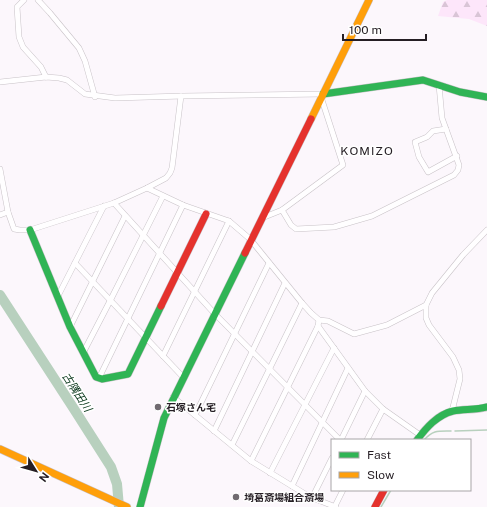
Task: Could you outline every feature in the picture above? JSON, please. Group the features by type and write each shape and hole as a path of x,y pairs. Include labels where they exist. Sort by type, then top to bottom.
{"street":[{"path":"24,0 17,7 18,37 23,47 41,67 46,77"},
{"path":"38,0 79,48 85,61 95,96"},
{"path":"140,507 164,418 173,397 369,0"},
{"path":"0,82 46,77 67,80 85,94 115,98 181,96 322,96 423,80 460,92 487,97"},
{"path":"282,210 291,225 296,229 334,228 372,216 454,175 460,165 442,118 439,85"},
{"path":"0,169 2,187 14,229 30,230 114,203 166,178 170,173 172,168 181,96"},
{"path":"261,218 282,210 343,165 322,96"},
{"path":"446,129 433,131 427,137 415,142 419,156 428,172 457,156"},
{"path":"147,188 183,205 229,221 250,239 311,314 319,320 328,322 354,334 387,325 426,305"},
{"path":"83,353 163,196"},
{"path":"114,203 214,313 340,439"},
{"path":"99,378 183,205"},
{"path":"58,296 104,206"},
{"path":"0,215 8,212"},
{"path":"30,230 70,327 96,377 102,380 128,374 206,214"},
{"path":"70,327 125,216"},
{"path":"163,356 229,221"},
{"path":"452,411 460,379 459,370 453,357 429,325 426,318 426,305 432,294 463,255 487,230"},
{"path":"75,263 183,377"},
{"path":"195,415 269,263"},
{"path":"214,431 285,283"},
{"path":"232,445 302,303"},
{"path":"251,461 318,326 319,320"},
{"path":"318,326 365,391 383,409 418,438 439,418 452,411 487,407"},
{"path":"270,473 334,348"},
{"path":"292,486 348,368"},
{"path":"341,439 365,391"},
{"path":"173,397 251,461 312,498 336,506 343,491"},
{"path":"368,439 383,409"},
{"path":"0,449 127,507"},
{"path":"312,498 331,460"},
{"path":"375,507 383,491"}],"green space":[{"path":"447,0 487,0 487,26 469,19 438,16 443,2"}],"waterway":[{"name":"古隅田川","path":"0,295 111,467 117,484 119,507"},
{"path":"455,431 487,430"},
{"path":"425,439 430,434 436,432 451,431"},
{"path":"381,507 390,491"}],"traffic: fast":[{"path":"323,94 423,80 460,92 487,97"},
{"path":"30,230 70,327 96,377 102,379 128,374 161,306"},
{"path":"140,507 164,418 245,253"},
{"path":"418,439 432,422 447,413 457,410 487,407"}],"traffic: slow":[{"path":"311,119 369,0"},
{"path":"0,449 127,507"}],"traffic: jam":[{"path":"245,253 311,119"},
{"path":"161,306 206,214"},
{"path":"375,507 383,491"}],"place":[{"name":"石塚さん宅","path":"158,407"},
{"name":"埼葛斎場組合斎場","path":"236,497"}],"district":[{"name":"KOMIZO","path":"367,151"}]}
